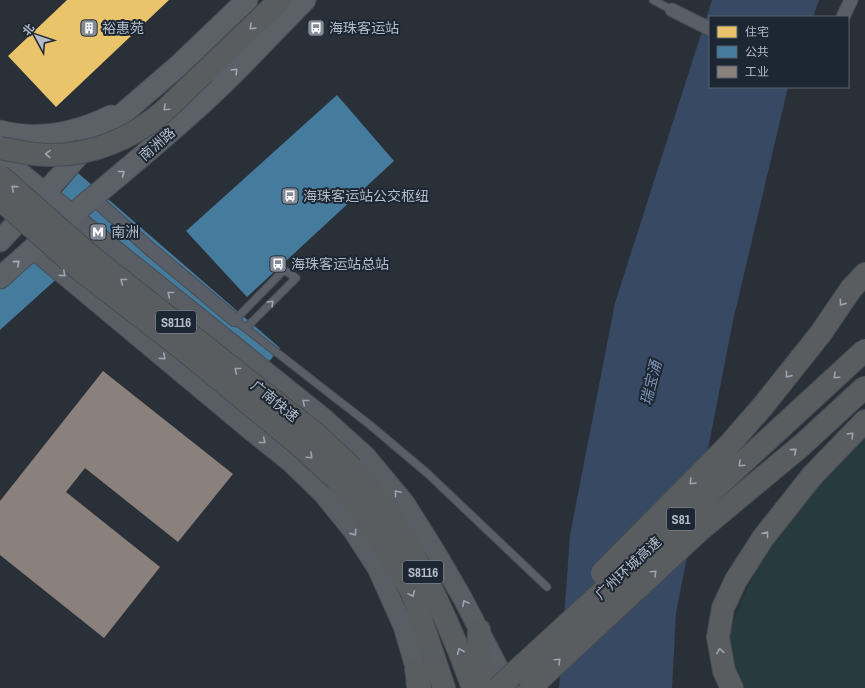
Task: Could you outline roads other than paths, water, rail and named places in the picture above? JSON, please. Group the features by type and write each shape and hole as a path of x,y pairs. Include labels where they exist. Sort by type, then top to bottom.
{"highway":[{"path":"0,148 23,153 49,155 84,152 115,142 135,132 158,115 280,0"},
{"name":"广南快速","path":"0,176 88,254 317,435 344,474 372,526 412,592 444,688"},
{"name":"广南快速","path":"0,199 78,268 184,350 304,449 344,474 393,519 430,584 460,652 473,688"},
{"path":"479,630 478,658 489,688 729,445 763,406 821,333 851,290 865,274"},
{"name":"广州环城高速","path":"498,688 865,350"},
{"name":"广州环城高速","path":"530,688 700,530 802,445 865,387"},
{"path":"732,688 724,671 718,638 723,608 736,580 763,538 807,482 865,421"}],"main road":[{"path":"247,0 178,66 91,140 64,173 44,193 4,226 34,249 290,462 323,494 353,531 377,568 403,626 417,682"},
{"name":"南洲路","path":"0,278 92,197 143,156 208,98 305,0"},
{"path":"178,66 180,78 188,89 196,95 208,98"},
{"path":"0,131 34,136 56,134 77,130 130,108"},
{"path":"0,157 325,419 366,456 405,503 463,599 508,688"}],"street":[{"path":"843,16 851,0"},
{"path":"672,10 709,28"},
{"path":"92,197 150,249 235,320"}],"lane":[{"path":"653,0 672,10"},
{"path":"246,328 296,278 284,270 235,320 370,426 427,473 547,588"}],"water":[{"name":"瑞宝涌","path":"712,0 819,0 813,16 709,16 709,88 788,88 733,321 676,613 672,688 559,688 570,535 615,303"}],"place":[{"name":"裕惠苑","path":"89,28"},
{"name":"海珠客运站","path":"316,28"},
{"name":"海珠客运站公交枢纽","path":"290,196"},
{"name":"南洲","path":"98,232"},
{"name":"海珠客运站总站","path":"278,264"}]}
